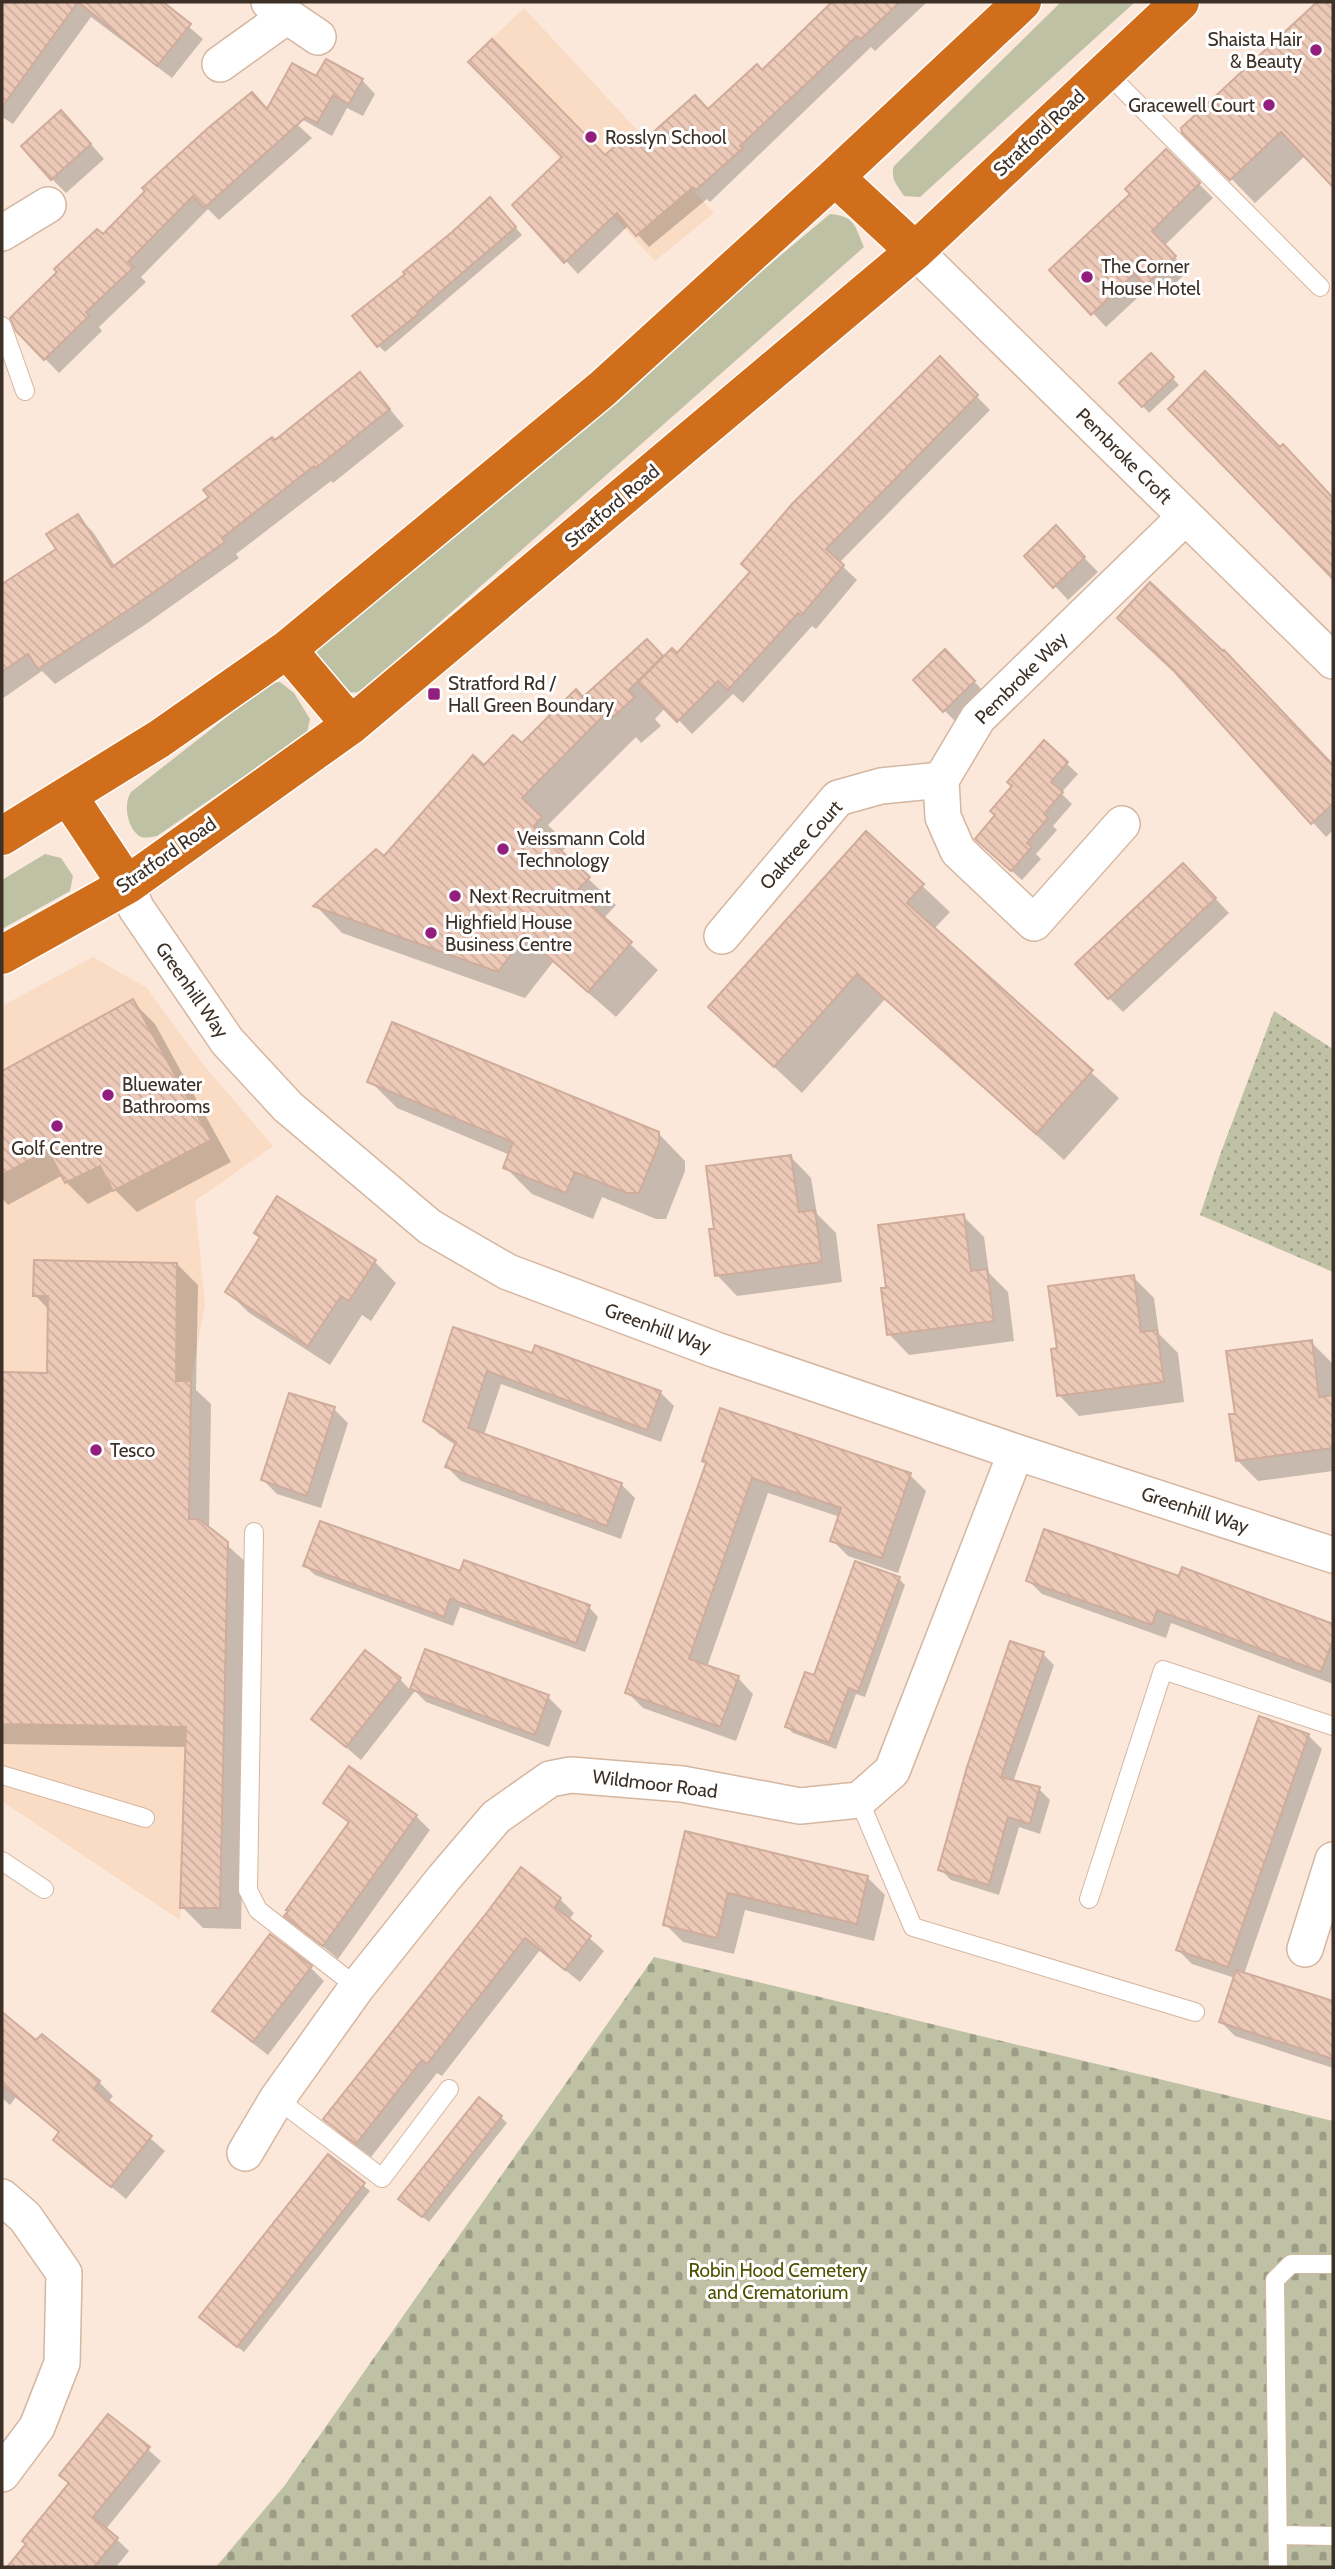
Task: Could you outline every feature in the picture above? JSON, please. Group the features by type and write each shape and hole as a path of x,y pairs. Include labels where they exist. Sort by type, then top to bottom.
{"highway":[{"path":"2,836 159,739 289,648 602,389 1022,2"},
{"name":"Stratford Road","path":"2,955 127,885 351,725 915,251 1180,2"},
{"path":"835,177 915,251"},
{"path":"289,648 351,725"},
{"path":"68,796 127,885"}],"street":[{"path":"220,64 278,9 318,37"},
{"path":"2,233 48,205"},
{"name":"Pembroke Croft","path":"915,251 1333,661"},
{"name":"Pembroke Way","path":"941,780 978,718 1185,517"},
{"path":"941,780 943,817 958,852 1034,923 1122,824"},
{"name":"Oaktree Court","path":"722,936 838,798 881,786 941,780"},
{"name":"Greenhill Way","path":"127,885 136,908 227,1041 288,1107 430,1227 508,1272 716,1350 1016,1452 1333,1555"},
{"path":"859,1800 892,1771 1016,1452"},
{"name":"Wildmoor Road","path":"245,2153 277,2099 357,1987 496,1817 550,1779 572,1775 682,1784 800,1806 859,1800"},
{"path":"1317,1927 1333,1860"},
{"path":"2,2197 26,2217 64,2273 62,2363 37,2427 2,2474"}],"lane":[{"path":"1105,71 1320,288"},
{"path":"2,326 25,391"},
{"path":"254,1532 248,1890 258,1910 357,1987"},
{"path":"1089,1899 1164,1670 1333,1726"},
{"path":"2,1775 145,1818"},
{"path":"859,1800 914,1927 1195,2012"},
{"path":"2,1861 44,1889"},
{"path":"277,2099 382,2178 449,2089"},
{"path":"1278,2567 1275,2280 1291,2264 1333,2264"},
{"path":"1278,2535 1333,2536"}],"shaded area":[{"name":"Rosslyn School","path":"524,8 714,213 655,261 468,61"},
{"path":"93,957 147,988 201,1062 273,1146 195,1201 205,1305 191,1381 180,1920 2,1801 2,1006"}],"green space":[{"path":"1061,2 1135,2 920,197 904,196 894,178 894,166"},
{"path":"830,214 845,217 853,223 864,247 361,692 343,693 323,672 315,653 325,636"},
{"path":"280,682 294,693 310,719 307,733 157,836 139,836 128,815 127,803 131,792 270,683"},
{"path":"45,854 61,858 73,876 70,891 2,929 2,880"},
{"path":"1274,1011 1333,1049 1333,1272 1200,1215"},
{"name":"Robin Hood Cemetery and Crematorium","path":"654,1957 1333,2121 1333,2567 216,2567 285,2485"}],"building":[{"path":"2,2 78,2 2,107"},
{"path":"78,2 163,2 191,24 157,66"},
{"path":"832,2 900,2 861,39 857,36 740,146 743,148 696,190 693,187 636,236 617,213 564,263 512,205 562,157 468,62 492,39 605,155 632,132 641,143 695,95 708,109 757,64 762,70"},
{"name":"Gracewell Court","path":"1317,2 1333,2 1333,187 1281,132 1230,180 1182,133 1181,128"},
{"path":"326,59 363,79 349,104 333,95 317,123 306,117 204,208 193,196 128,262 134,267 86,312 89,316 44,360 16,331 10,318 57,272 54,269 97,229 103,234 145,191 142,188 252,92 267,109 292,63 316,76"},
{"path":"61,110 91,144 51,180 21,146"},
{"path":"1166,149 1200,183 1152,231 1176,256 1145,286 1134,274 1091,315 1049,270 1130,194 1125,189"},
{"path":"490,197 516,227 377,347 352,316 405,274 403,272"},
{"path":"1151,353 1174,377 1142,407 1119,383"},
{"path":"940,356 978,395 826,549 844,565 801,616 798,613 728,690 718,681 677,722 638,682 672,648 677,653 750,572 741,564 792,504"},
{"path":"1205,371 1280,447 1283,444 1333,498 1333,579 1168,409"},
{"path":"360,372 390,409 222,538 225,542 130,609 38,669 28,654 2,672 2,584 56,549 46,534 78,514 112,567 209,497 203,490 272,437 275,440"},
{"path":"1056,525 1085,557 1053,588 1024,556"},
{"path":"1150,582 1224,650 1333,765 1333,804 1311,824 1174,671 1117,618"},
{"path":"647,639 663,656 629,690 635,697 613,717 608,711 522,798 542,817 534,826 590,877 576,892 632,942 588,992 525,936 498,972 313,906 376,849 384,856 473,755 484,765 513,735 522,743 576,689 583,697"},
{"path":"945,649 975,681 943,712 913,680"},
{"path":"1044,740 1068,762 1051,782 1063,792 1044,814 1048,818 1027,843 1032,847 1011,871 975,839 995,815 990,811 1012,786 1007,782"},
{"path":"866,831 924,884 907,903 1093,1070 1036,1134 857,974 774,1067 708,1007"},
{"path":"1183,863 1216,898 1108,999 1075,964"},
{"path":"133,999 211,1140 113,1191 100,1166 65,1183 48,1150 2,1175 2,1071"},
{"path":"392,1022 659,1132 659,1144 639,1193 627,1193 575,1172 566,1193 503,1168 513,1142 367,1082"},
{"path":"791,1155 799,1212 815,1210 822,1262 715,1276 709,1229 714,1229 706,1166"},
{"path":"277,1196 376,1260 349,1301 341,1296 308,1346 225,1292 260,1237 254,1233"},
{"path":"964,1214 971,1271 987,1269 994,1321 887,1335 881,1288 886,1288 878,1225"},
{"name":"Tesco","path":"34,1260 177,1263 176,1381 191,1381 189,1519 199,1519 228,1542 220,1908 180,1908 186,1727 2,1724 2,1372 47,1373 48,1296 33,1296"},
{"path":"1134,1275 1141,1332 1157,1330 1164,1382 1057,1396 1051,1349 1057,1348 1048,1286"},
{"path":"453,1327 532,1353 535,1345 661,1391 647,1430 487,1371 468,1428 622,1483 607,1526 445,1467 456,1442 423,1421"},
{"path":"1312,1340 1319,1397 1333,1395 1333,1448 1236,1461 1229,1414 1235,1414 1226,1351"},
{"path":"289,1393 335,1407 307,1496 261,1480"},
{"path":"720,1408 911,1473 882,1558 830,1541 841,1508 752,1478 689,1659 739,1676 720,1727 625,1693 706,1463 702,1461"},
{"path":"320,1521 460,1571 464,1560 590,1605 576,1643 450,1599 444,1617 303,1566"},
{"path":"1044,1529 1179,1576 1182,1567 1333,1624 1333,1640 1321,1672 1157,1610 1152,1625 1026,1581"},
{"path":"855,1561 900,1577 858,1692 849,1688 829,1743 785,1727 805,1672 814,1675"},
{"path":"1010,1641 1044,1652 1001,1777 1040,1787 1030,1824 1008,1817 989,1885 938,1870 967,1767"},
{"path":"425,1649 549,1695 535,1735 410,1689"},
{"path":"365,1650 401,1678 346,1747 311,1719"},
{"path":"1259,1716 1309,1734 1228,1967 1176,1950"},
{"path":"349,1766 417,1815 323,1946 284,1916 349,1822 323,1803"},
{"path":"685,1831 868,1876 857,1924 728,1893 717,1938 663,1925"},
{"path":"521,1867 561,1898 555,1907 591,1936 565,1970 525,1938 427,2064 422,2060 356,2144 323,2119"},
{"path":"270,1934 312,1966 253,2042 212,2011"},
{"path":"1236,1970 1333,2001 1333,2059 1219,2022"},
{"path":"2,2012 36,2040 42,2034 100,2081 94,2089 152,2136 111,2187 53,2140 59,2132 2,2085"},
{"path":"479,2097 502,2116 422,2217 398,2199"},
{"path":"328,2154 365,2183 237,2347 199,2317"},
{"path":"108,2414 150,2447 93,2517 118,2538 94,2567 7,2567 26,2544 22,2541 69,2483 59,2475"}],"place":[{"name":"Shaista Hair & Beauty","path":"1316,50"},
{"name":"Gracewell Court","path":"1269,105"},
{"name":"Rosslyn School","path":"591,137"},
{"name":"The Corner House Hotel","path":"1087,277"},
{"name":"Stratford Rd / Hall Green Boundary","path":"434,694"},
{"name":"Veissmann Cold Technology","path":"503,849"},
{"name":"Next Recruitment","path":"455,896"},
{"name":"Highfield House Business Centre","path":"431,933"},
{"name":"Bluewater Bathrooms","path":"108,1095"},
{"name":"Golf Centre","path":"57,1126"},
{"name":"Tesco","path":"96,1450"}]}
